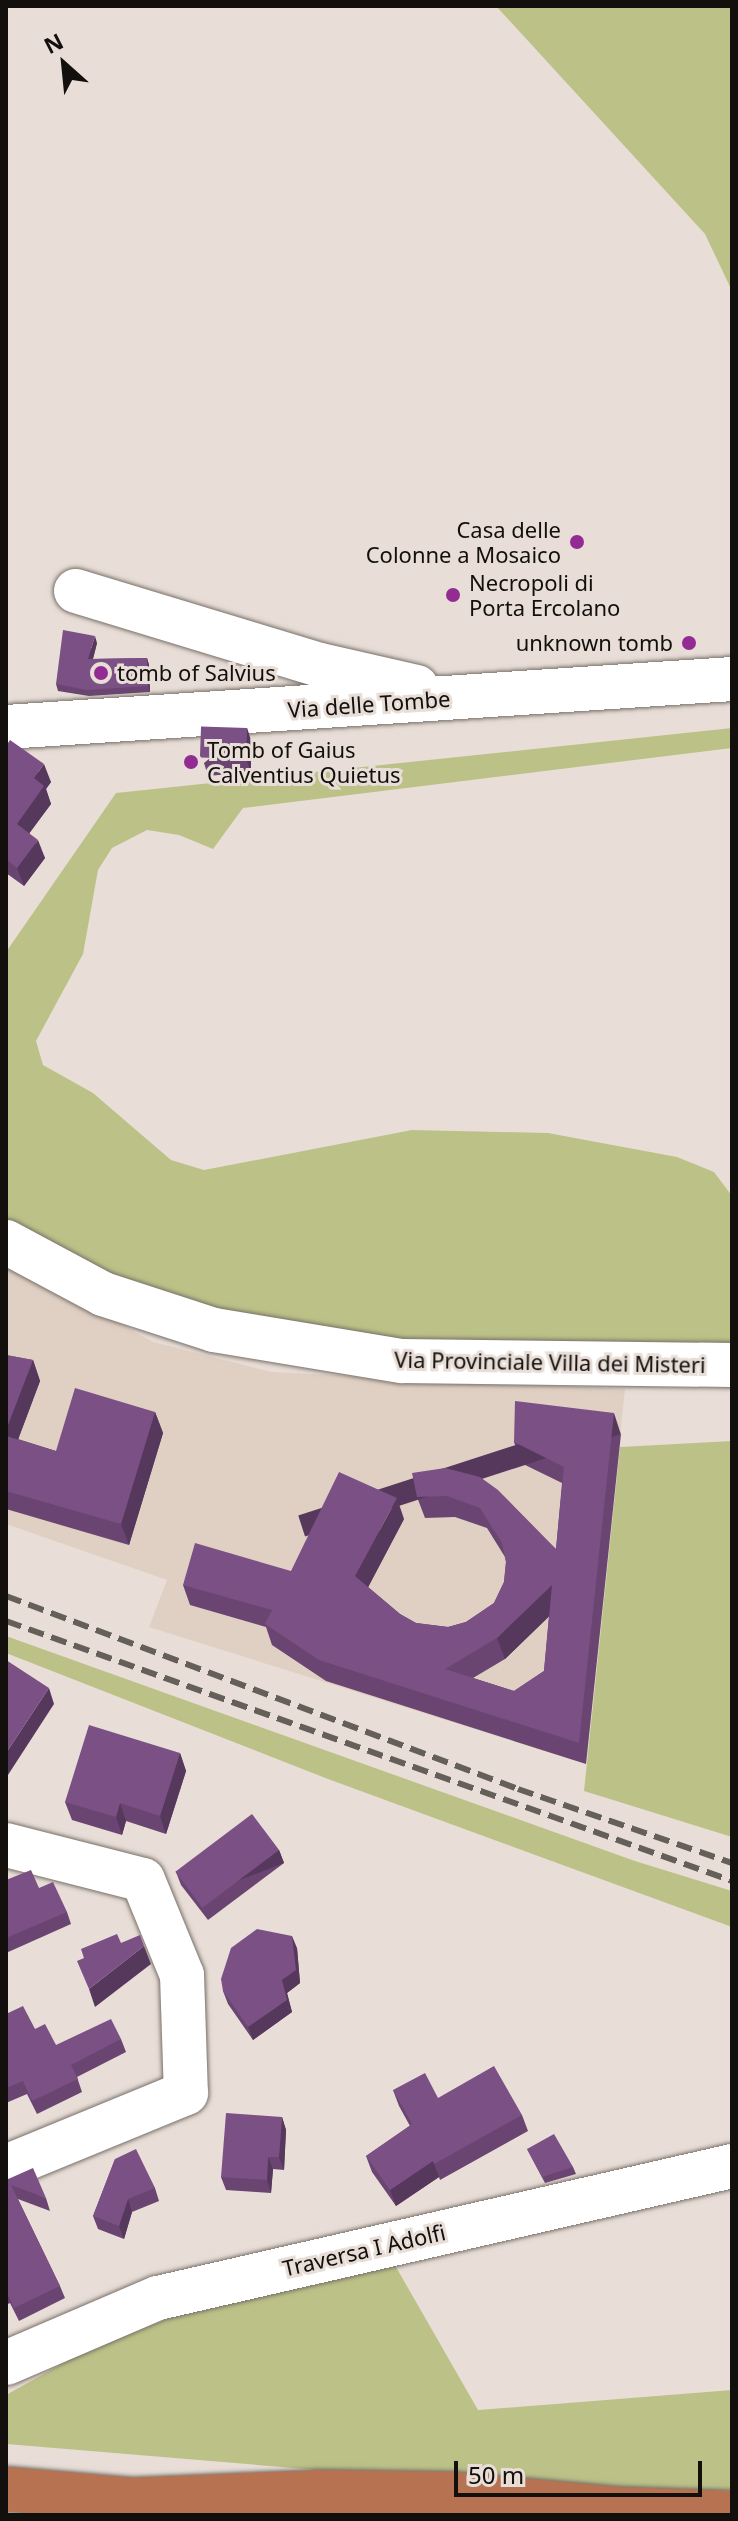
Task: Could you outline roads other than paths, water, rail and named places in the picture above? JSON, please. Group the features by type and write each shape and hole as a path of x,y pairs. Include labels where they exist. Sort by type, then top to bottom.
{"highway":[{"path":"6,2489 296,2515"},
{"path":"131,2500 318,2492 452,2494 616,2509 732,2513"}],"street":[{"path":"76,591 320,665 462,697"},
{"name":"Via delle Tombe","path":"6,727 732,679"},
{"name":"Via Provinciale Villa dei Misteri","path":"6,1242 103,1294 214,1330 402,1361 732,1365"},
{"path":"6,1845 143,1880 182,1975 186,2093 6,2167"},
{"name":"Traversa I Adolfi","path":"6,2363 158,2298 732,2166"}],"railway":[{"path":"6,1596 518,1789 732,1863"},
{"path":"6,1621 732,1881"}],"place":[{"name":"Casa delle Colonne a Mosaico","path":"577,542"},
{"name":"Necropoli di Porta Ercolano","path":"453,595"},
{"name":"unknown tomb","path":"689,643"},
{"name":"tomb of Salvius","path":"101,673"},
{"name":"Tomb of Gaius Calventius Quietus","path":"191,762"}]}
